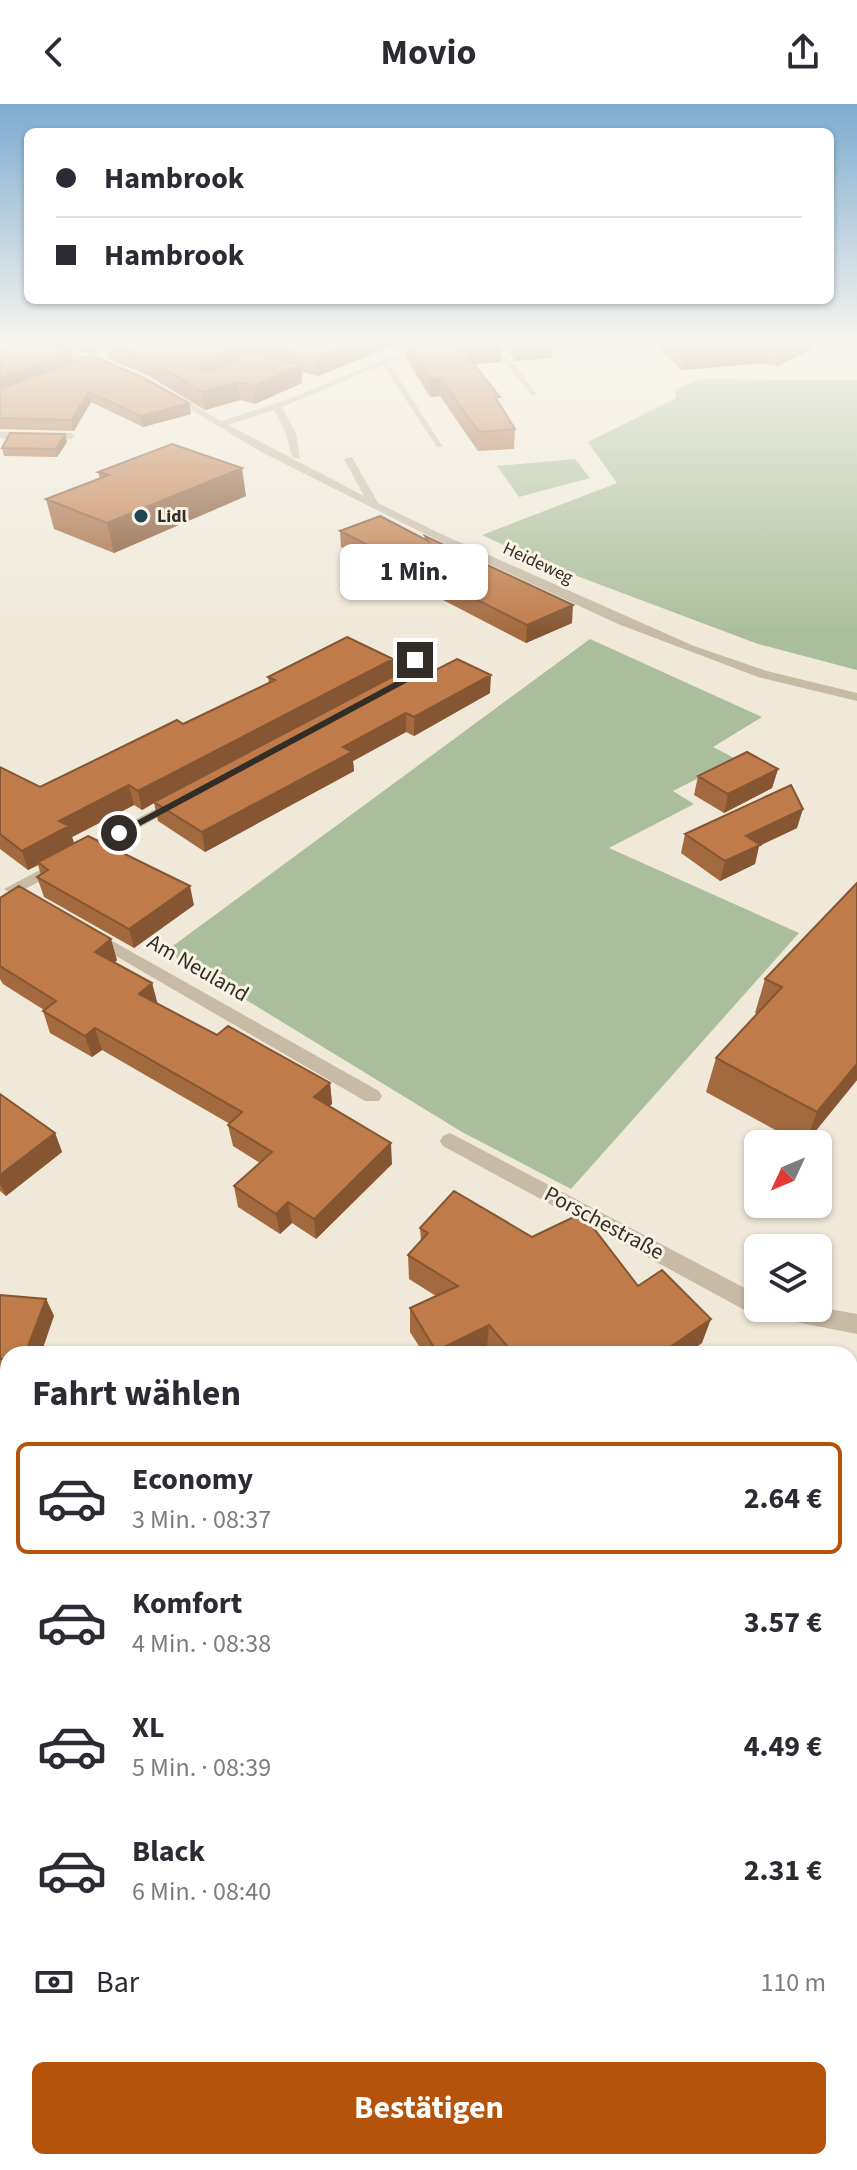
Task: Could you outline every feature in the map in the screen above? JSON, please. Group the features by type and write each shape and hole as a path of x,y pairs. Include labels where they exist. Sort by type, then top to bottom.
{"street":[{"name":"Heideweg","path":"248,440 374,505 622,621 763,674 857,697"},
{"path":"293,440 297,457"},
{"path":"437,440 440,445"},
{"path":"349,459 374,505"},
{"path":"384,691 412,676 419,644"},
{"path":"13,890 192,794"},
{"name":"Am Neuland","path":"81,929 372,1096"},
{"name":"Porschestraße","path":"450,1141 744,1298"},
{"path":"832,1320 857,1324"}],"green space":[{"path":"857,440 857,670 758,644 545,564 482,535 617,483 588,442"},
{"path":"575,459 590,478 519,497 497,466"},
{"path":"590,639 762,717 713,747 736,759 673,791 694,804 609,848 799,933 571,1189 462,1132 166,951"}],"building":[{"path":"6,440 61,440 56,449 2,448"},
{"path":"172,444 242,468 107,523 46,499 109,475 98,472"},
{"path":"380,516 428,541 425,536 573,605 527,625 340,531"},
{"path":"347,637 393,659 138,791 129,785 59,821 69,826 22,851 0,834 0,767 40,787 177,720 183,724 275,680 268,677"},
{"path":"457,659 491,675 414,717 406,713 343,747 352,752 202,832 154,802 411,667 428,674"},
{"path":"747,752 778,769 728,794 698,776"},
{"path":"791,785 803,809 746,836 760,845 725,861 685,834"},
{"path":"88,836 190,886 129,929 37,877 48,870 38,862"},
{"path":"857,883 857,1064 817,1112 716,1058 782,987 765,979"},
{"path":"19,886 111,939 95,952 152,983 139,994 217,1035 228,1026 330,1083 314,1097 391,1143 314,1219 288,1202 276,1214 234,1186 272,1152 228,1125 242,1112 95,1028 85,1036 43,1011 56,1001 0,966 0,898"},
{"path":"0,1094 55,1133 0,1175"},
{"path":"454,1191 532,1237 582,1213 638,1286 662,1270 711,1319 672,1346 507,1346 489,1325 446,1346 433,1346 410,1308 458,1286 408,1255 428,1233 420,1228"},
{"path":"0,1295 46,1299 28,1346 0,1346"}],"place":[{"name":"Lidl","path":"141,516"}],"route":[{"path":"119,833 412,676 415,660"}]}
